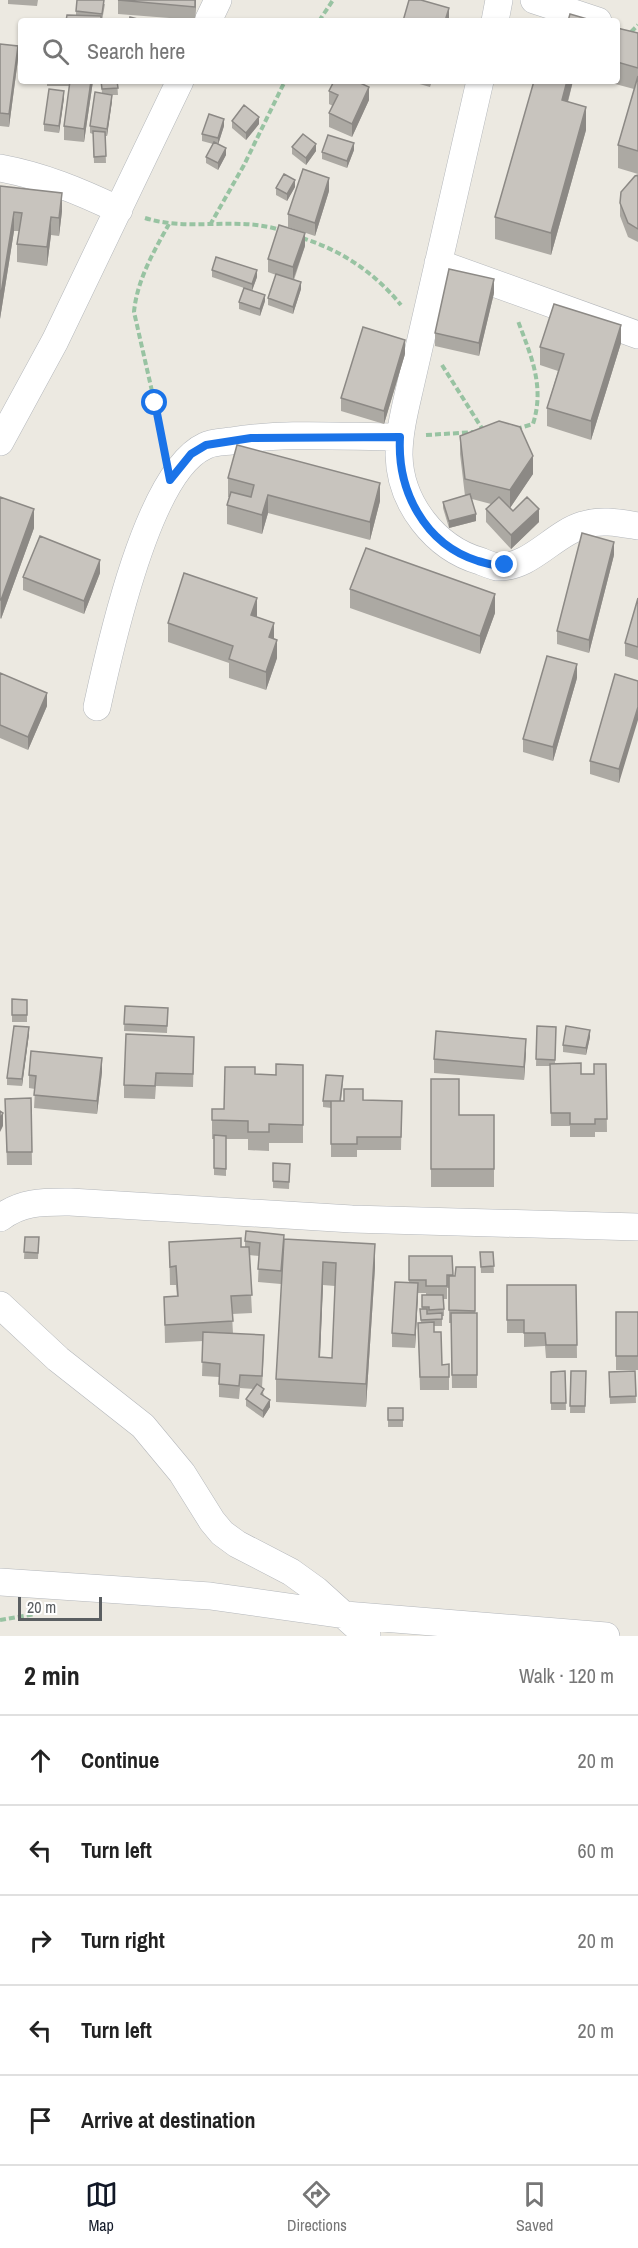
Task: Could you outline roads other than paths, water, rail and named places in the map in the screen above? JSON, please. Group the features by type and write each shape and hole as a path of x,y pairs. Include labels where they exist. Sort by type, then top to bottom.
{"street":[{"path":"209,18 218,0"},
{"path":"496,18 499,0"},
{"path":"534,0 588,18"},
{"path":"0,442 55,341 179,84"},
{"path":"479,84 400,437 399,456 402,475 422,523 461,555 498,567 530,558 583,525 609,521 638,526"},
{"path":"0,168 67,185 119,210"},
{"path":"438,263 638,335"},
{"path":"97,706 129,579 170,480 191,454 206,445 251,438 400,437"},
{"path":"0,1218 12,1209 31,1203 70,1202 352,1219 638,1227"},
{"path":"0,1305 58,1359 143,1426 182,1473 222,1533 237,1544 291,1572 316,1590 367,1636"},
{"path":"0,1582 210,1596 345,1615 606,1636"}]}
